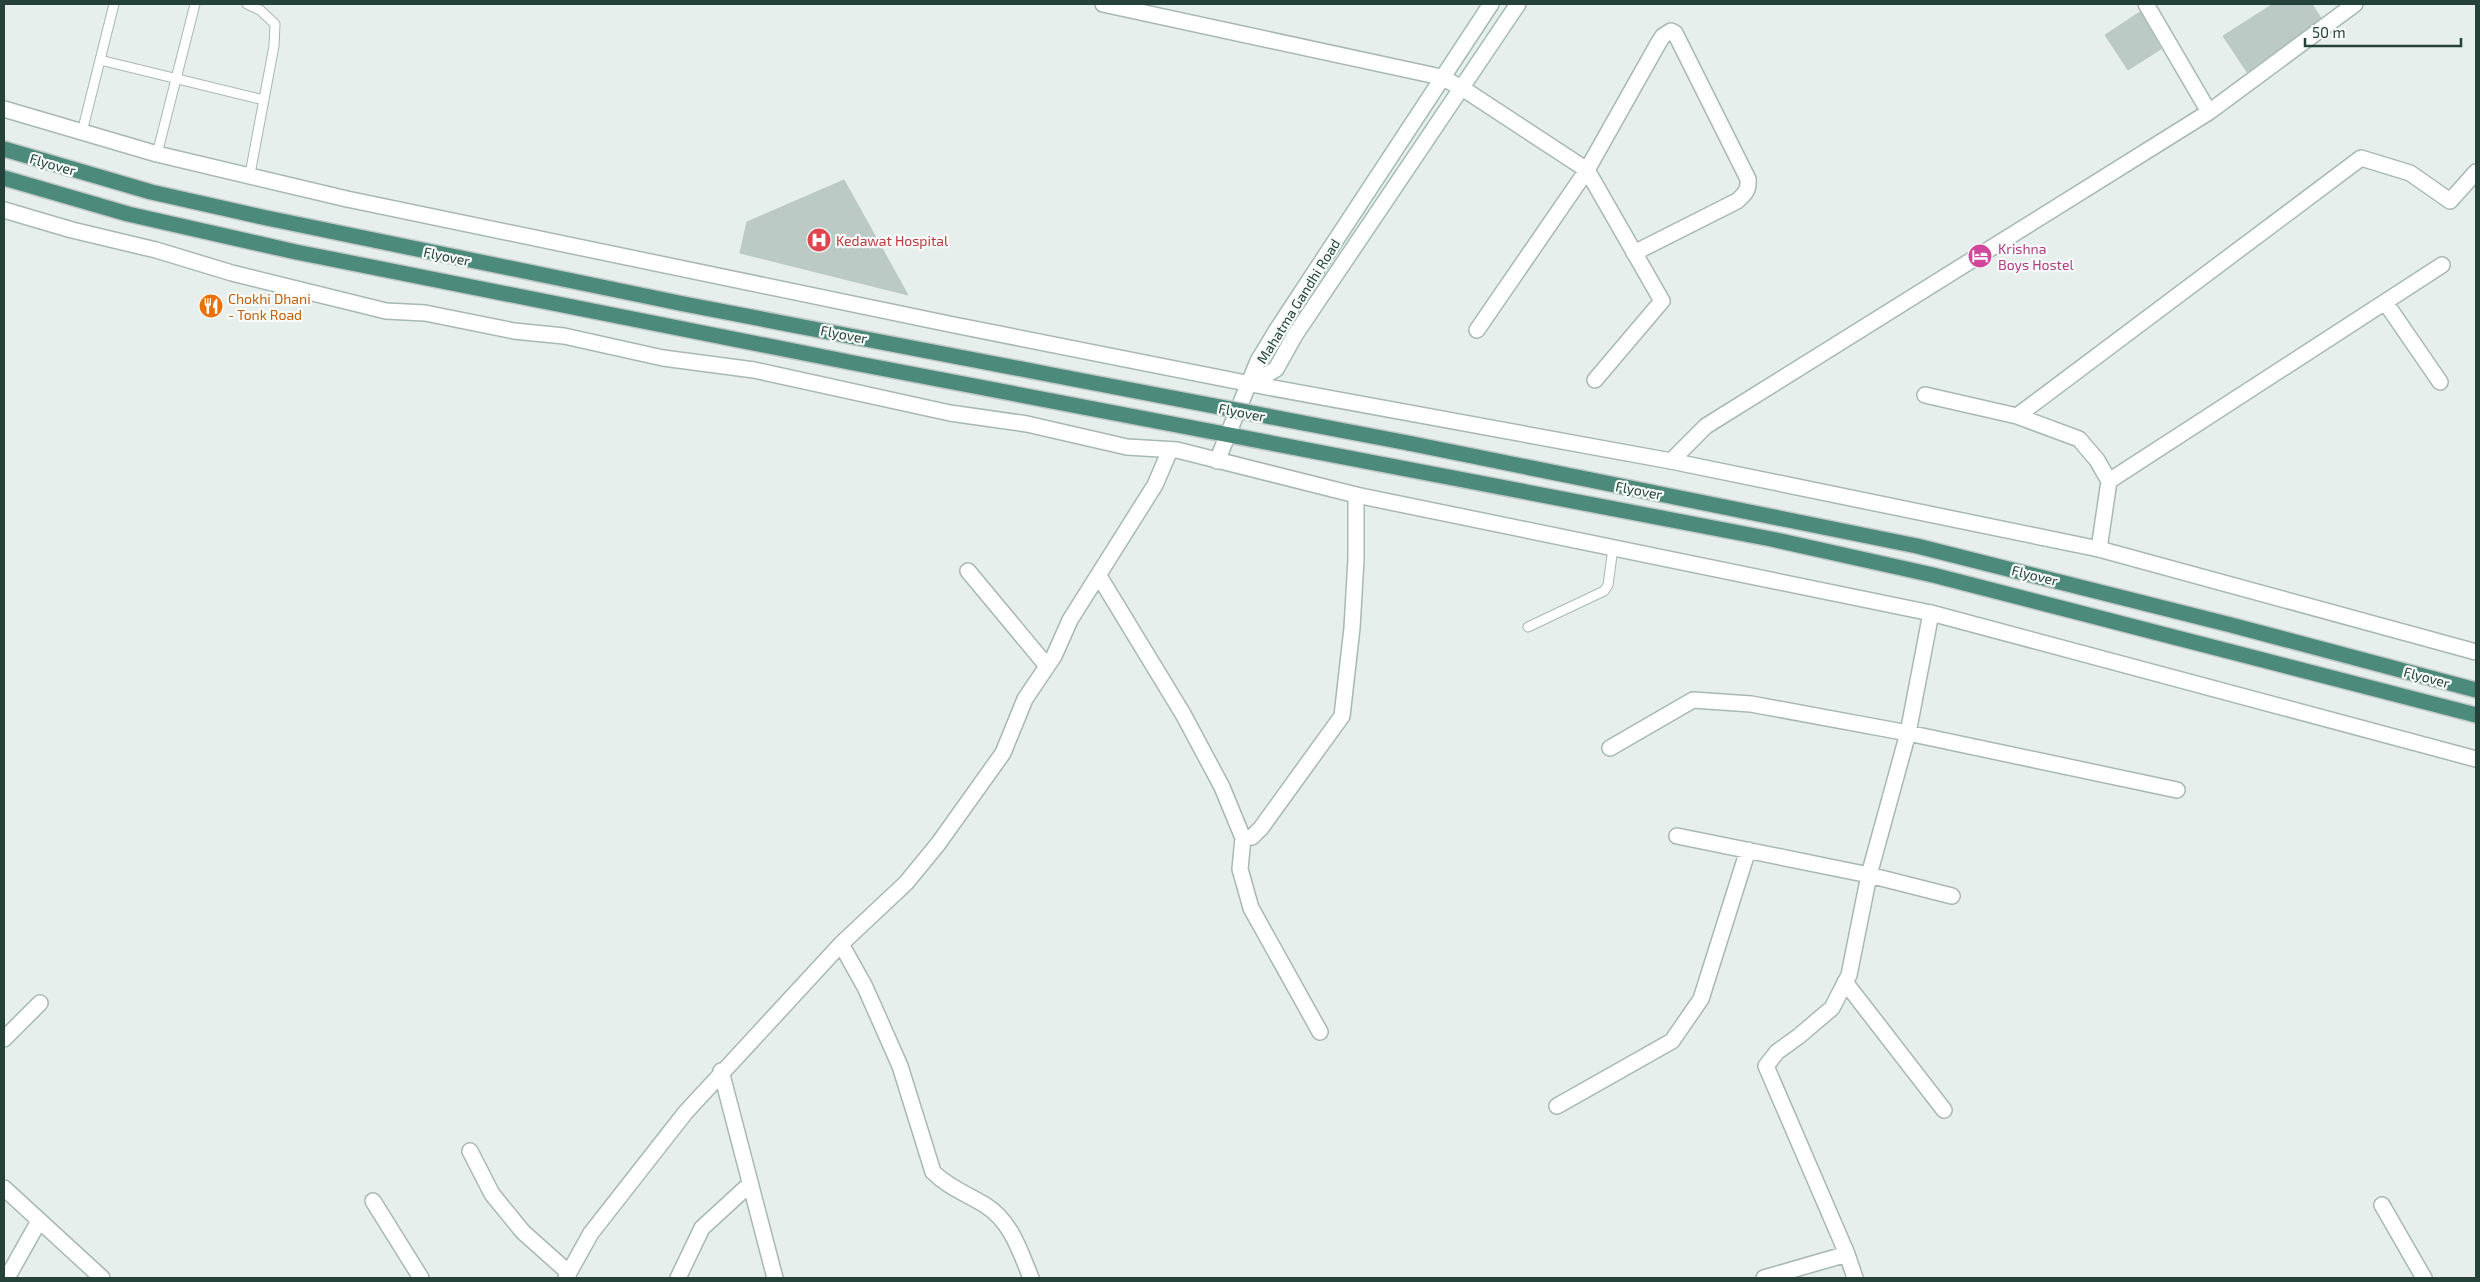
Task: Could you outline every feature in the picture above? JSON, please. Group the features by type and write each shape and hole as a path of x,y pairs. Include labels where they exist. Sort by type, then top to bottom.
{"highway":[{"name":"Flyover","path":"4,149 151,192 378,242 694,306 1408,443 1917,546 2194,615 2476,690"},
{"path":"4,178 128,214 296,252 607,315 1771,539 1933,575 2476,716"}],"street":[{"path":"1103,4 1441,78 1462,88 1587,170 1662,301 1595,380"},
{"name":"Mahatma Gandhi Road","path":"1250,384 1258,361 1278,328 1491,4"},
{"name":"Mahatma Gandhi Road","path":"1250,384 1276,369 1295,335 1518,4"},
{"path":"2148,4 2209,112"},
{"path":"1671,461 1706,426 2209,112 2355,4"},
{"path":"1477,330 1587,170 1659,42 1668,33 1675,33 1748,179 1749,187 1737,201 1634,253"},
{"path":"4,109 157,154 250,174 347,199 1250,384 1671,461 2099,549 2476,652"},
{"path":"2017,416 2361,158 2410,173 2450,201 2476,172"},
{"path":"4,210 72,230 156,250 232,272 386,311 425,313 514,331 564,336 663,358 754,370 950,413 1037,426 1128,447 1170,450 1356,495 1931,613 2476,759"},
{"path":"2109,481 2442,265"},
{"path":"2385,302 2440,382"},
{"path":"1216,461 1250,384"},
{"path":"1925,395 2017,416 2079,440 2097,460 2109,481 2099,549"},
{"path":"470,1151 492,1194 523,1232 567,1276 591,1233 721,1071 764,1029 841,944 906,883 938,844 1003,753 1025,699 1047,666 1070,620 1155,485 1170,450"},
{"path":"1243,838 1252,837 1261,828 1342,716 1352,628 1356,559 1356,495"},
{"path":"968,571 1047,666"},
{"path":"1099,576 1183,714 1222,787 1243,838 1240,869 1251,908 1320,1032"},
{"path":"1855,1278 1847,1254 1766,1066 1777,1052 1832,1008 1849,975 1869,874 1908,733 1931,613"},
{"path":"1610,748 1693,700 1762,705 1908,733 2177,790"},
{"path":"1677,836 1869,874 1952,896"},
{"path":"1558,1106 1672,1041 1701,998 1748,850"},
{"path":"841,944 865,987 900,1066 933,1172 944,1183 988,1206 1000,1217 1010,1228 1031,1278"},
{"path":"1845,982 1944,1110"},
{"path":"4,1039 40,1003"},
{"path":"721,1071 775,1278"},
{"path":"678,1278 702,1228 750,1184"},
{"path":"4,1188 102,1278"},
{"path":"373,1201 421,1278"},
{"path":"2382,1205 2424,1278"},
{"path":"7,1278 39,1221"},
{"path":"1764,1278 1847,1254"}],"lane":[{"path":"82,132 114,4"},
{"path":"157,154 196,4"},
{"path":"247,4 260,10 275,24 274,46 250,174"},
{"path":"100,60 264,100"},
{"path":"1528,627 1604,591 1608,585 1613,548"}],"building":[{"path":"2273,4 2312,4 2321,18 2247,72 2223,36"},
{"path":"2140,12 2161,49 2128,70 2105,35"},
{"path":"844,180 908,295 740,253 747,222"}],"place":[{"name":"Kedawat Hospital","path":"819,240"},
{"name":"Krishna Boys Hostel","path":"1980,256"},
{"name":"Chokhi Dhani - Tonk Road","path":"211,306"}]}
